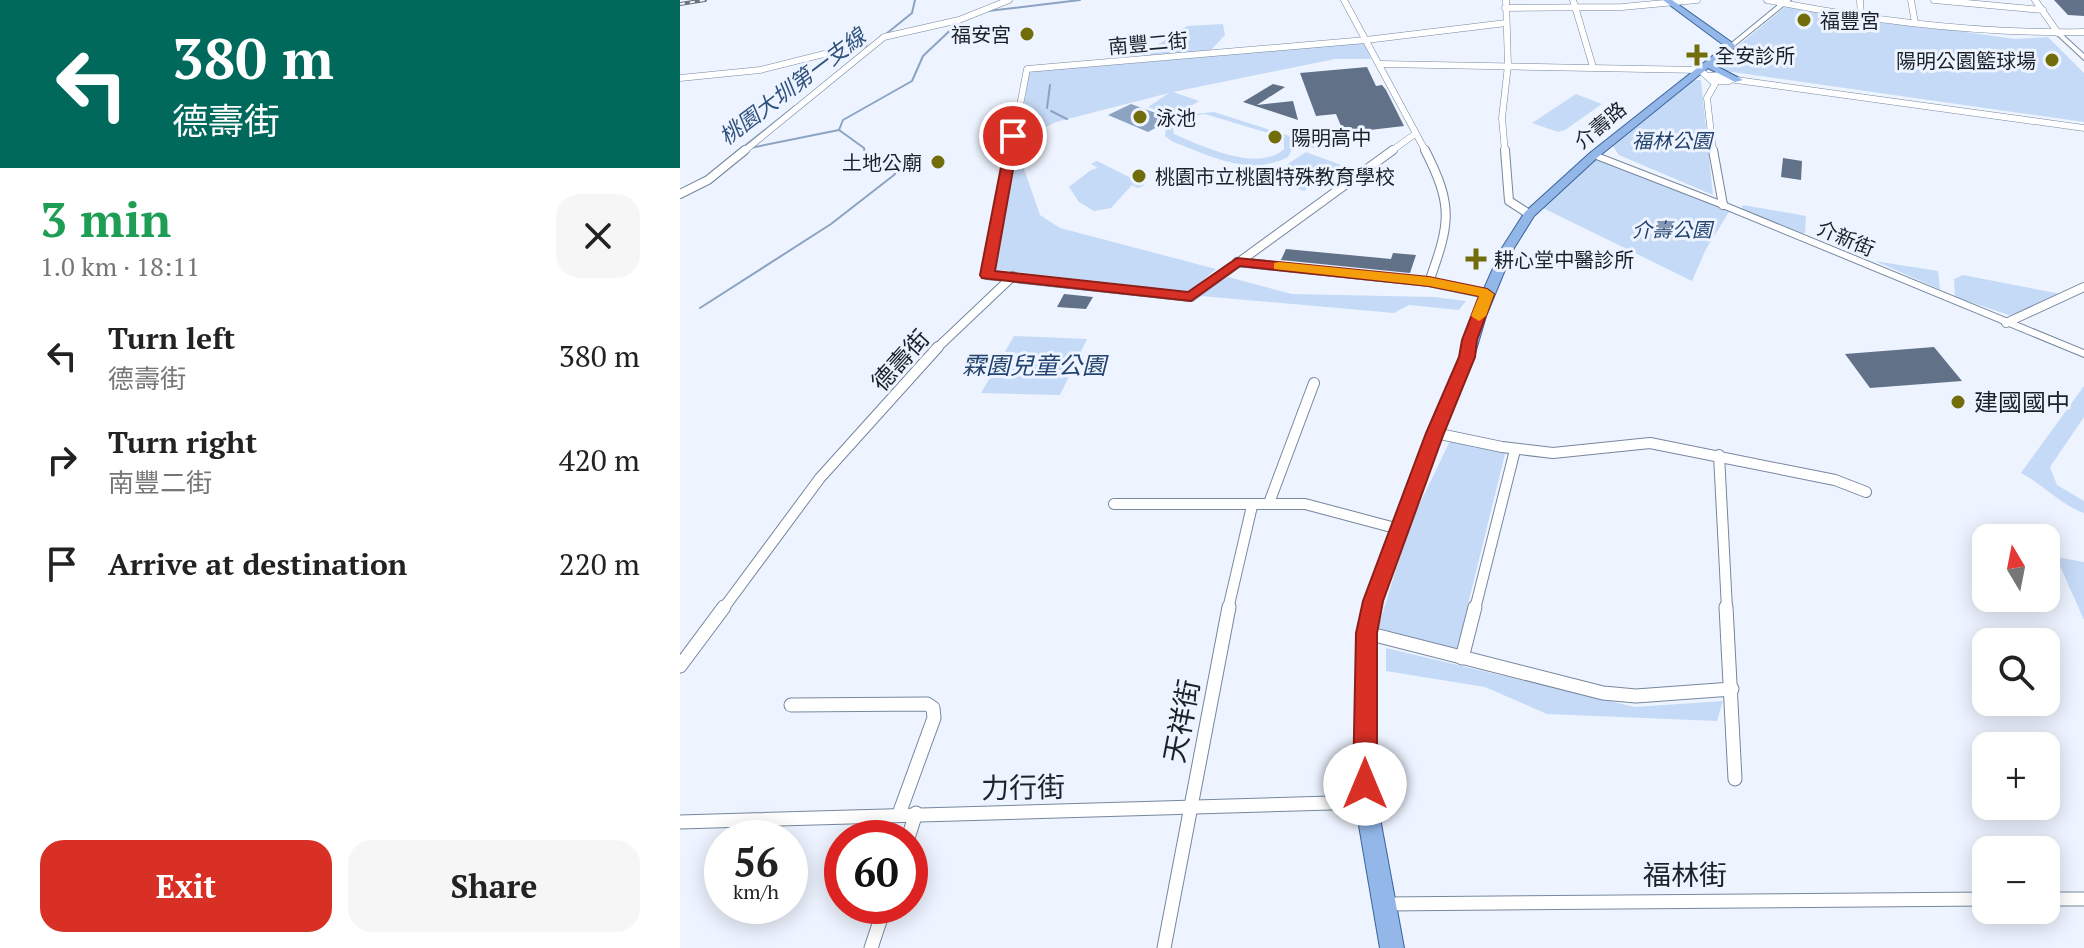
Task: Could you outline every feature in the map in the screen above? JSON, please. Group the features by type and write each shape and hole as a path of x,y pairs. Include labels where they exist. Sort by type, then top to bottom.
{"main road":[{"path":"1669,1 1731,46"},
{"name":"介壽路","path":"1392,948 1366,802 1367,633 1373,601 1435,433 1467,357 1487,294 1517,229 1529,214 1594,155 1704,73 1711,62 1731,46"},
{"path":"1711,62 1712,67 1734,80"}],"street":[{"path":"680,194 708,180 884,37 959,20 1009,0"},
{"path":"1344,0 1441,181 1448,219 1446,235 1429,282"},
{"path":"1506,0 1508,65 1502,118 1505,178 1509,201 1529,214"},
{"path":"1573,0 1593,67"},
{"path":"1505,8 1576,8 1697,0"},
{"path":"1767,0 1861,16 2010,34 2084,32"},
{"path":"1860,0 1861,16"},
{"path":"1911,0 1915,23"},
{"path":"1934,0 2043,10"},
{"path":"2035,0 2058,33 2084,58"},
{"name":"介壽路","path":"1731,46 1786,2"},
{"name":"南豐二街","path":"1013,276 987,275 1027,69 1366,40 1506,23"},
{"path":"680,78 760,70 864,44"},
{"path":"1381,64 1593,67 1704,73 1734,80 2084,128"},
{"path":"1704,73 1716,82 1734,80"},
{"path":"1716,82 1707,98 1723,205"},
{"path":"1013,276 1191,297 1415,134"},
{"name":"介新街","path":"1594,155 2084,354"},
{"path":"1237,262 1429,282 1487,294"},
{"name":"德壽街","path":"680,666 820,478 942,343 1013,276"},
{"path":"2006,323 2084,287"},
{"path":"1269,503 1314,383"},
{"path":"1435,433 1515,450 1575,452 1631,442 1719,455 1835,480 1866,492"},
{"path":"1462,658 1515,450"},
{"path":"1719,455 1735,779"},
{"path":"1114,504 1305,504 1399,529"},
{"name":"天祥街","path":"1164,948 1187,811 1252,506"},
{"path":"1367,633 1603,693 1636,696 1732,689"},
{"path":"791,705 927,704 933,708 934,718 899,814"},
{"name":"力行街","path":"680,822 916,813 1187,811 1366,802"},
{"path":"914,820 916,813"},
{"name":"福林街","path":"1385,904 1972,899"},
{"path":"2060,899 2084,899"},
{"path":"871,948 879,924"}],"green space":[{"path":"1785,7 2015,39 2048,37 2084,73 2084,122 1725,71 1716,64"},
{"path":"1223,24 1225,35 1208,53 1137,58 1187,26"},
{"path":"1363,41 1371,59 1335,59 1173,92 1199,101 1175,116 1148,107 1169,93 1056,122 1021,139 1018,152 1040,215 1060,228 1216,269 1189,292 992,269 1015,138 1021,135 1028,74 1032,71"},
{"name":"福林公園","path":"1689,80 1701,80 1713,195 1619,155 1612,145"},
{"path":"1576,94 1602,104 1558,132 1532,123"},
{"path":"1214,112 1318,145 1313,148 1291,142 1288,157 1273,163 1244,165 1230,162 1173,142 1165,136 1167,124 1185,115","holes":["1205,114 1278,136 1284,141 1284,149 1273,156 1245,158 1174,134 1173,127 1188,117"]},
{"path":"1306,152 1341,165 1304,191 1268,177"},
{"name":"介壽公園","path":"1598,156 1729,212 1706,249 1692,281 1541,207"},
{"path":"1096,161 1145,185 1138,188 1132,185 1111,208 1094,211 1079,202 1069,187 1098,168 1091,164"},
{"path":"1743,205 1806,216 1805,233 1799,234 1741,210"},
{"path":"1875,261 1938,271 1940,289 1939,289"},
{"path":"1963,275 2061,294 2015,317 1955,297 1954,279"},
{"path":"1228,277 1292,294 1434,297 1466,301 1459,310 1409,305 1394,313 1201,296"},
{"name":"霖園兒童公園","path":"1014,336 1087,339 1060,395 981,393"},
{"path":"2084,386 2084,417 2050,467 2057,485 2084,501 2084,513 2021,473"},
{"path":"1451,439 1506,450 1457,649 1378,628 1410,524"},
{"path":"2060,558 2084,562 2084,620 2060,566"},
{"path":"1386,648 1635,707 1723,701 1717,721 1547,714 1485,687 1386,671"}],"shaded area":[{"name":"泳池","path":"1131,104 1172,119 1148,132 1108,115"}],"building":[{"path":"2054,0 2084,0 2084,16 2068,15"},
{"path":"1367,67 1376,86 1382,85 1386,90 1404,126 1344,133 1336,114 1316,116 1300,73"},
{"path":"1273,84 1285,87 1257,105 1293,101 1298,120 1243,102"},
{"path":"1783,158 1802,161 1801,180 1781,177"},
{"path":"1286,249 1391,259 1393,253 1416,255 1410,273 1281,260"},
{"path":"1064,294 1093,297 1086,309 1057,307"},
{"path":"1934,347 1962,381 1870,388 1845,354"}],"waterway":[{"name":"桃園大圳第一支線","path":"886,34 912,13 915,0"},
{"path":"988,11 1080,0"},
{"path":"839,130 843,120 912,81 923,56 959,22"},
{"path":"1047,108 1050,85"},
{"name":"桃園大圳第一支線","path":"742,148 795,106"},
{"path":"1051,111 1067,119"},
{"path":"700,308 831,224 894,175 903,164 866,159 864,148 839,130"},
{"path":"750,148 839,130"}],"railway":[{"path":"680,4 705,0"}],"slow traffic":[{"path":"1279,266 1429,282 1487,294 1479,316"}],"place":[{"name":"福豐宮","path":"1804,20"},
{"name":"福安宮","path":"1027,34"},
{"name":"全安診所","path":"1697,55"},
{"name":"陽明公園籃球場","path":"2052,60"},
{"name":"泳池","path":"1140,117"},
{"name":"陽明高中","path":"1275,137"},
{"name":"土地公廟","path":"938,162"},
{"name":"桃園市立桃園特殊教育學校","path":"1139,176"},
{"name":"耕心堂中醫診所","path":"1476,259"},
{"name":"建國國中","path":"1958,402"}],"route":[{"path":"1013,136 987,275 1191,297 1237,262 1429,282 1487,294 1467,357 1435,433 1373,601 1367,633 1365,784"}]}
